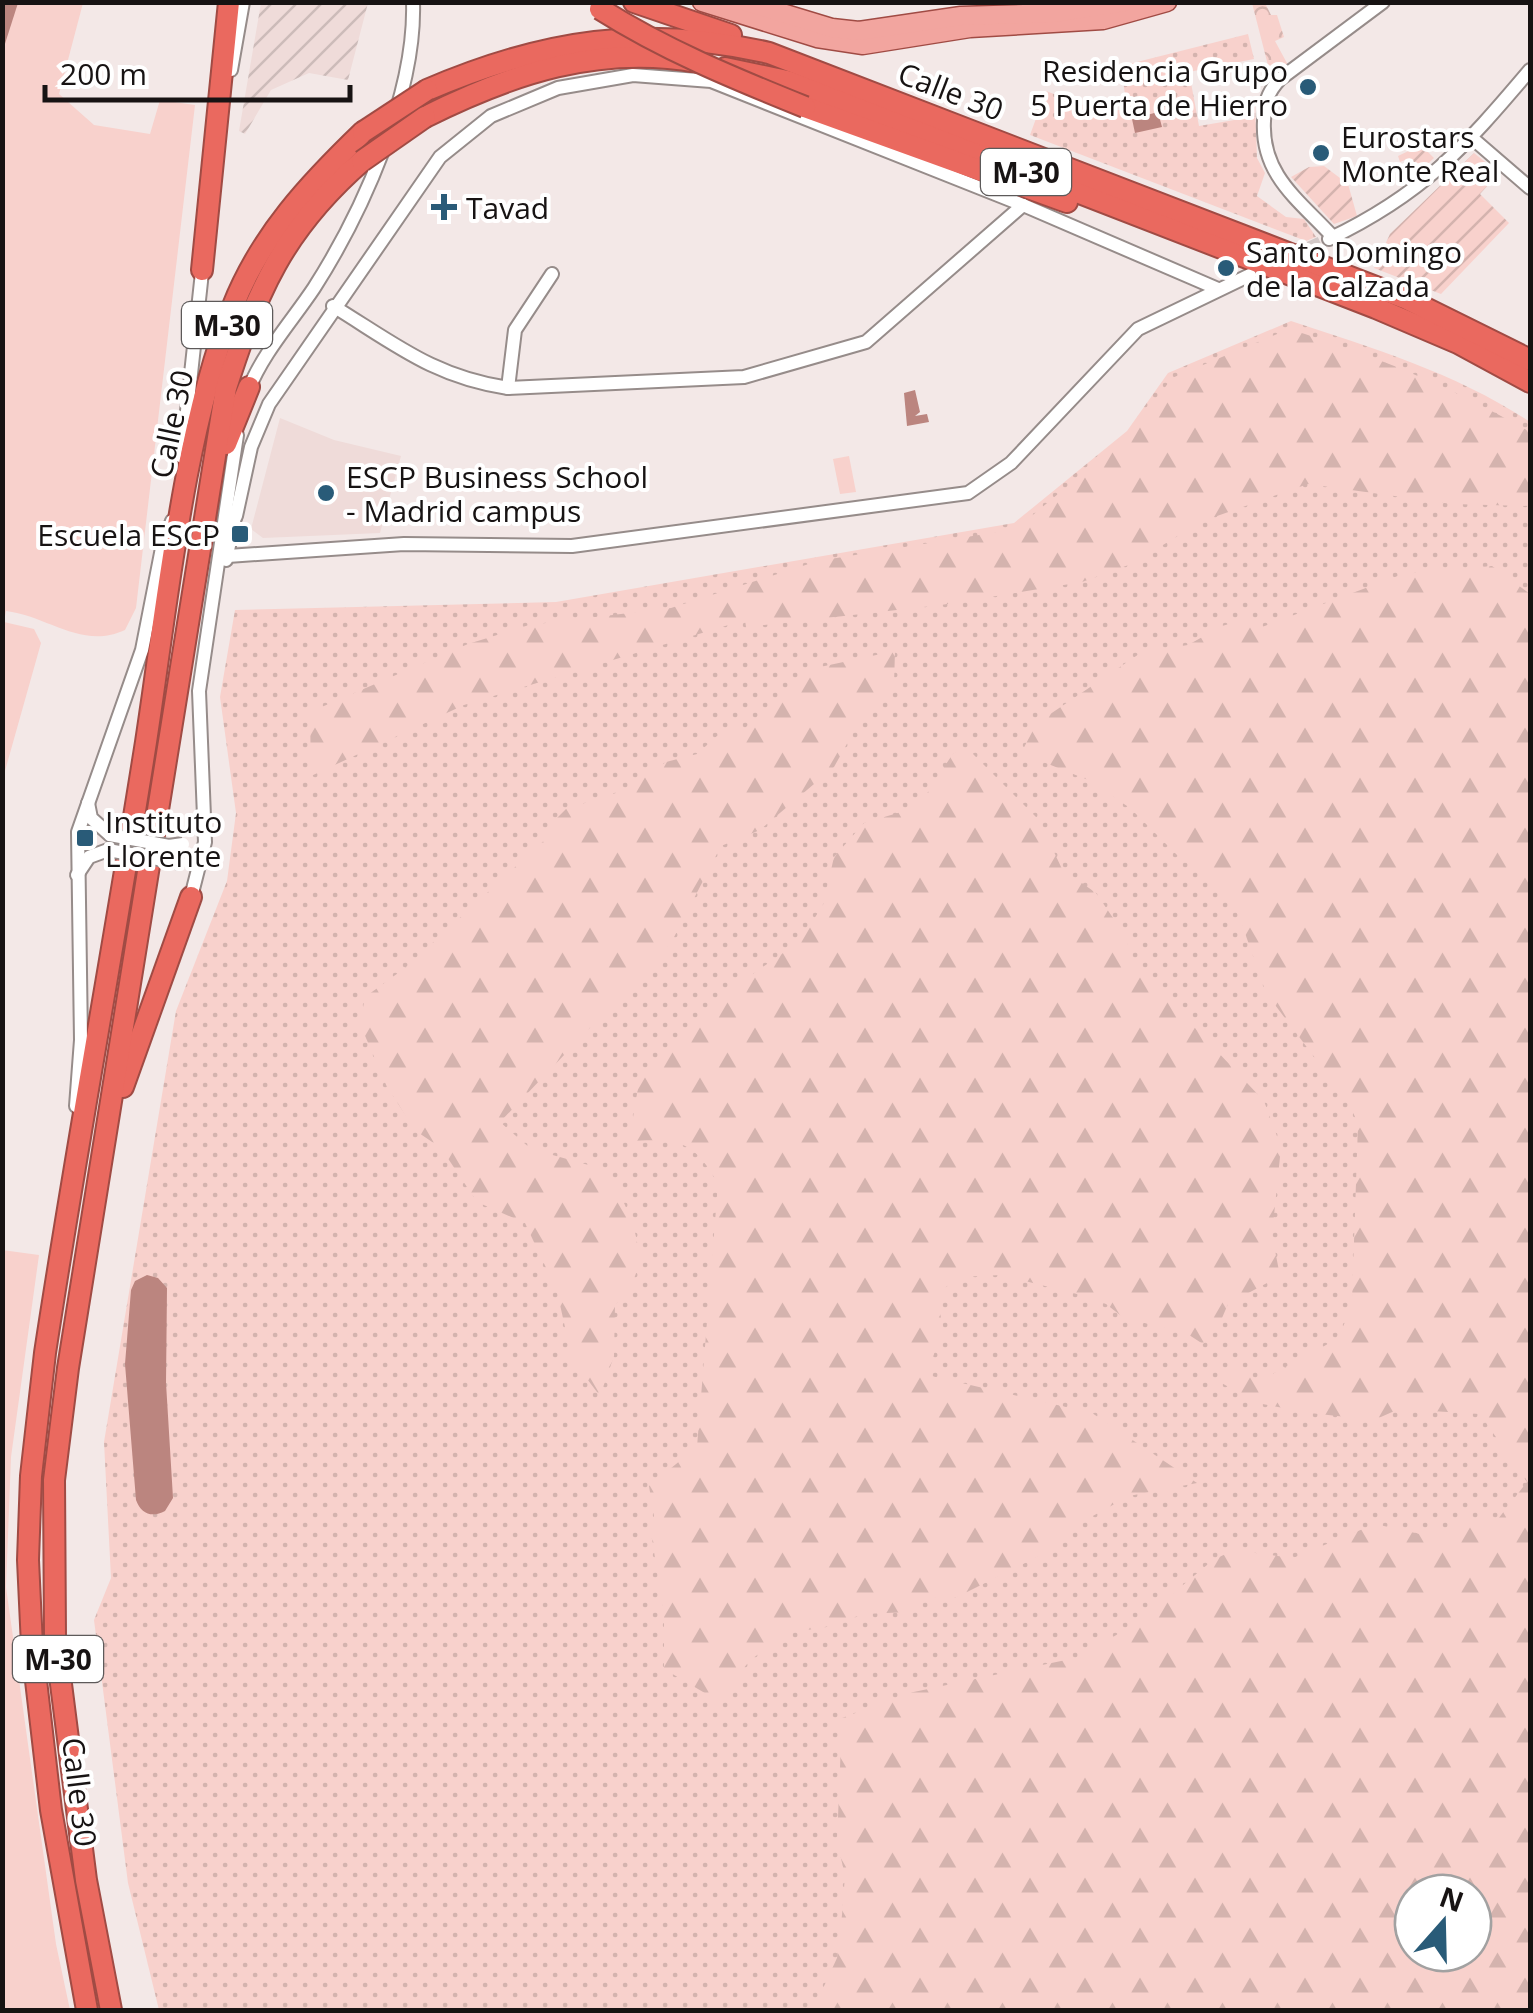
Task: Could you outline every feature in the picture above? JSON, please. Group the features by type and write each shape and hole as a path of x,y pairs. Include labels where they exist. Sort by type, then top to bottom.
{"highway":[{"path":"202,270 229,2"},
{"path":"634,2 736,37 769,54"},
{"path":"597,6 648,39 805,107 1257,270"},
{"name":"Calle 30","path":"84,2004 51,1810 28,1560 45,1353 174,558 209,384 233,307 277,225 320,172 364,132 427,90 487,64 562,44 618,38 686,39 769,54 1408,298 1530,360"},
{"name":"Calle 30","path":"111,2010 97,1954 55,1636 51,1556 68,1368 216,469 226,388 266,276 307,214 362,161 425,117 492,84 571,61 642,56 691,61 787,81 853,104 1257,270 1441,336 1530,382"},
{"path":"216,469 249,387"},
{"path":"173,518 174,558"},
{"path":"90,1225 106,1186 123,1088 192,897"},
{"path":"76,1108 78,1151"}],"main road":[{"path":"702,2 817,38 863,45 970,28 1092,22 1167,2"},
{"path":"746,2 832,28 859,31 1024,8 1124,2"}],"street":[{"path":"76,1108 81,1040 78,832 89,791 125,706 142,650 162,548 173,518 202,270 243,2"},
{"path":"192,897 205,842 199,691 234,450 249,387 331,261 364,201 398,94 412,2"},
{"path":"1382,2 1280,80 1268,92 1264,105 1264,151 1270,168 1330,239 1404,199 1472,138 1530,70"},
{"path":"218,576 230,550 252,447 269,404 334,306 440,158 491,116 558,88 633,75 711,82 1024,205 1189,280 1218,289"},
{"path":"1472,138 1530,188"},
{"path":"334,306 431,368 508,388 744,377 866,342 1024,205"},
{"path":"230,550 404,544 572,546 968,493 1012,463 1138,328 1257,270"},
{"path":"508,388 515,330 552,274"},
{"path":"1189,280 1200,297"},
{"path":"234,450 236,516"},
{"path":"89,791 91,818 110,835 168,846 183,844 196,834 206,802"},
{"path":"76,878 89,856 108,850 180,863 189,876 192,897"}],"shaded area":[{"path":"2,3 18,3 3,50"},
{"path":"261,3 368,3 348,80 309,73 271,90 245,134 239,131"},
{"path":"1158,112 1162,127 1135,133 1132,119"},
{"path":"915,390 920,412 915,416 927,414 929,422 907,426 904,393"},
{"name":"ESCP Business School - Madrid campus","path":"280,418 334,440 401,456 380,533 263,538 251,529"},
{"path":"147,1275 158,1278 167,1288 166,1383 173,1498 165,1511 156,1514 144,1511 136,1500 125,1364 131,1290 135,1281"}],"green space":[{"path":"3,3 83,3 59,94 94,125 150,134 160,100 195,105 136,608 125,630 94,636 6,611 4,622 34,629 41,643 3,778"},
{"path":"1252,3 1265,3 1271,15 1277,15 1284,37 1275,41 1288,65 1271,77"},
{"path":"1248,34 1254,59 1189,72 1199,126 1246,118 1244,105 1255,103 1257,158 1265,173 1257,196 1286,217 1304,219 1316,237 1306,241 1030,135 1046,91 1102,112 1127,109 1121,66"},
{"path":"1421,145 1434,158 1416,175 1410,158 1400,162 1398,156"},
{"path":"1474,153 1499,173 1480,194 1509,223 1441,294 1374,268 1390,234"},
{"path":"1324,166 1348,184 1357,216 1334,224 1291,177 1309,167"},
{"path":"1291,321 1444,376 1530,422 1530,2010 159,2010 128,1883 94,1620 111,1578 104,1442 176,1011 227,881 236,813 220,697 235,610 556,602 1014,523 1127,431 1168,373"},
{"path":"1289,329 1413,374 1530,432 1530,506 1452,504 1308,484 1200,522 1134,563 1082,582 941,605 746,627 745,620 464,705 311,776 310,712 468,644 529,625 671,608 818,561 1016,529 1130,434 1172,378"},
{"path":"849,456 856,492 840,494 833,459"},
{"path":"1492,566 1530,594 1530,2010 813,2010 837,1958 842,1915 845,1875 837,1842 842,1718 909,1693 1080,1657 1141,1620 1213,1560 1234,1550 1293,1558 1375,1524 1424,1535 1475,1518 1498,1519 1527,1482 1480,1414 1399,1409 1374,1420 1310,1413 1257,1403 1218,1381 1229,1370 1262,1380 1335,1339 1341,1331 1352,1301 1358,1124 1349,1103 1266,993 1239,916 1210,876 1183,861 1130,808 1088,780 1021,753 1037,723 1142,652 1188,645 1222,626 1243,620 1262,627 1403,574"},
{"path":"895,651 894,684 858,724 834,767 760,830 721,846 671,943 500,1122 531,1149 610,1171 632,1223 637,1240 636,1273 615,1305 614,1356 600,1396 572,1359 557,1291 525,1223 477,1202 441,1148 416,1131 387,1087 360,1024 365,997 405,968 549,836 552,823 566,809 622,791 666,762 697,754 717,736 745,728 806,670"},
{"path":"954,752 973,754 1039,820 1062,869 1096,893 1126,937 1132,961 1264,1101 1281,1147 1272,1235 1280,1276 1228,1304 1219,1325 1203,1344 1186,1333 1124,1318 1106,1304 1077,1294 1001,1275 960,1277 946,1287 938,1304 943,1327 927,1375 1092,1413 1197,1483 1129,1496 1062,1533 1053,1549 957,1597 930,1598 909,1612 864,1614 822,1628 791,1632 752,1659 728,1691 715,1699 664,1669 664,1614 651,1533 654,1516 649,1486 697,1447 718,1184 700,1158 682,1145 629,1141 639,1082 683,1032 741,982 799,942 823,905 834,857 864,823 918,807"},
{"path":"2,1250 39,1255 11,1457 6,1587 56,1944 70,2010 3,2010"}],"tunnel":[{"path":"1293,255 1326,240"}],"place":[{"name":"Residencia Grupo 5 Puerta de Hierro","path":"1308,87"},
{"name":"Eurostars Monte Real","path":"1321,153"},
{"name":"Tavad","path":"444,207"},
{"name":"Santo Domingo de la Calzada","path":"1226,268"},
{"name":"ESCP Business School - Madrid campus","path":"326,493"},
{"name":"Escuela ESCP","path":"240,534"},
{"name":"Instituto Llorente","path":"85,838"}]}
